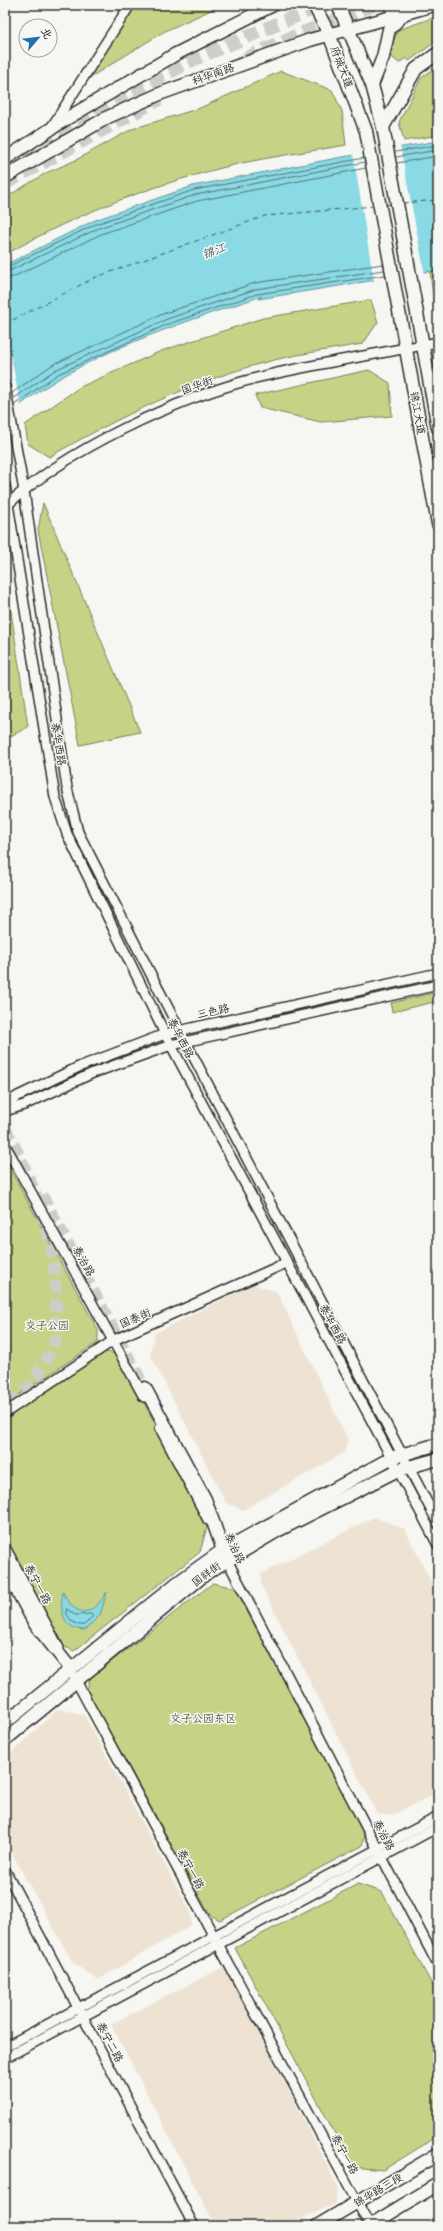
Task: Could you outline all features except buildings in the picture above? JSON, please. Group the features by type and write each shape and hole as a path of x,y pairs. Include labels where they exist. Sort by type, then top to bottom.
{"main road":[{"path":"5,159 49,130 176,54 273,5"},
{"name":"府城大道","path":"314,5 329,34 366,131 398,302"},
{"name":"府城大道","path":"338,5 372,85 382,127 414,298"},
{"path":"390,5 394,10 417,10"},
{"name":"科华南路","path":"5,177 108,117 128,108 234,66 329,34 403,15 434,5"},
{"path":"372,85 383,57 389,29 403,15"},
{"path":"382,127 416,69 438,53"},
{"name":"锦江大道","path":"414,298 438,428"},
{"name":"锦江大道","path":"398,302 438,524"},
{"path":"145,1388 205,1499 225,1555"},
{"name":"国祥街","path":"5,1722 172,1588 225,1555 396,1456 438,1444"},
{"name":"国祥街","path":"5,1740 208,1572 225,1555 403,1469 438,1459"},
{"path":"5,1568 35,1624 71,1670"},
{"name":"锦华路三段","path":"317,2226 438,2154"},
{"path":"369,2226 438,2184"}],"street":[{"path":"49,130 130,5"},
{"name":"国华街","path":"6,506 60,465 100,441 180,404 216,390 259,378 438,342"},
{"name":"泰华西路","path":"5,386 24,491 67,788 78,832 403,1469 438,1545"},
{"name":"泰华西路","path":"5,485 6,506 55,797 68,834 165,1034 286,1263 396,1456"},
{"name":"三色路","path":"5,1105 18,1096 81,1066 165,1034 438,973"},
{"path":"5,1111 24,1105 93,1073 171,1045 438,985"},
{"name":"泰治路","path":"5,1145 114,1340 438,1965"},
{"name":"国泰街","path":"5,1413 114,1340 286,1263"},
{"name":"泰华西路","path":"403,1469 438,1523"},
{"name":"泰宁一路","path":"5,1547 369,2226"},
{"path":"5,2047 219,1945 379,1853 438,1817"},
{"path":"5,2058 80,2012 214,1936 379,1853 438,1827"},
{"name":"泰宁二路","path":"5,1870 194,2226"}],"shaded area":[{"path":"253,1284 277,1292 348,1440 344,1453 243,1510 226,1503 150,1354 155,1333"},
{"path":"374,1517 405,1529 438,1596 438,1792 391,1816 377,1814 261,1585 261,1574"},
{"path":"58,1709 84,1714 190,1911 191,1925 98,1980 73,1963 5,1841 5,1759"},
{"path":"226,1966 339,2189 335,2204 285,2226 215,2226 111,2024"}],"green space":[{"path":"135,5 222,5 165,31 89,78"},
{"path":"438,16 438,40 409,61 406,58 399,63 388,54 398,30"},
{"path":"438,66 438,135 404,141 399,122 421,78"},
{"path":"281,71 332,90 342,111 346,145 242,163 150,189 61,225 5,255 5,198 46,173 76,160 132,129 200,108"},
{"path":"438,270 438,314 435,313 430,272"},
{"path":"371,300 378,322 363,344 274,360 215,378 130,414 49,457 28,444 25,425 80,387 161,351 263,318"},
{"path":"369,370 390,383 392,416 321,422 260,408 255,395"},
{"path":"43,503 140,732 80,745 38,530"},
{"path":"5,571 28,727 5,739"},
{"path":"438,992 438,1001 392,1012 391,1003"},
{"name":"交子公园","path":"5,1160 98,1330 98,1342 5,1404"},
{"path":"106,1352 118,1354 208,1523 200,1552 74,1651 63,1646 5,1541 5,1416"},
{"name":"交子公园东区","path":"213,1583 235,1588 365,1835 362,1846 220,1920 210,1915 87,1690 90,1678"},
{"path":"358,1884 382,1892 438,1996 438,2136 383,2170 353,2167 235,1948"}],"water":[{"name":"锦江","path":"438,141 438,270 258,299 262,296 185,322 109,353 53,382 5,416 5,265 95,220 193,186 337,158"},
{"path":"63,1592 68,1601 74,1607 79,1611 85,1612 96,1606 107,1592 100,1615 85,1630 72,1627 64,1618 62,1612"}],"pier":[{"path":"400,145 425,275 374,282 353,153"},
{"path":"5,326 21,407 5,418"}],"ferry route":[{"path":"403,203 438,200"},
{"path":"385,205 392,204"},
{"path":"5,324 94,278 265,216 374,206"}],"tunnel":[{"path":"5,165 55,134 192,60 322,5"},
{"path":"245,59 288,39 373,5"},
{"path":"5,183 159,99"},
{"path":"5,1128 36,1195 49,1243 54,1268 56,1292 56,1335 51,1351 35,1378 14,1403 6,1410"},
{"path":"42,1195 145,1388"}]}
